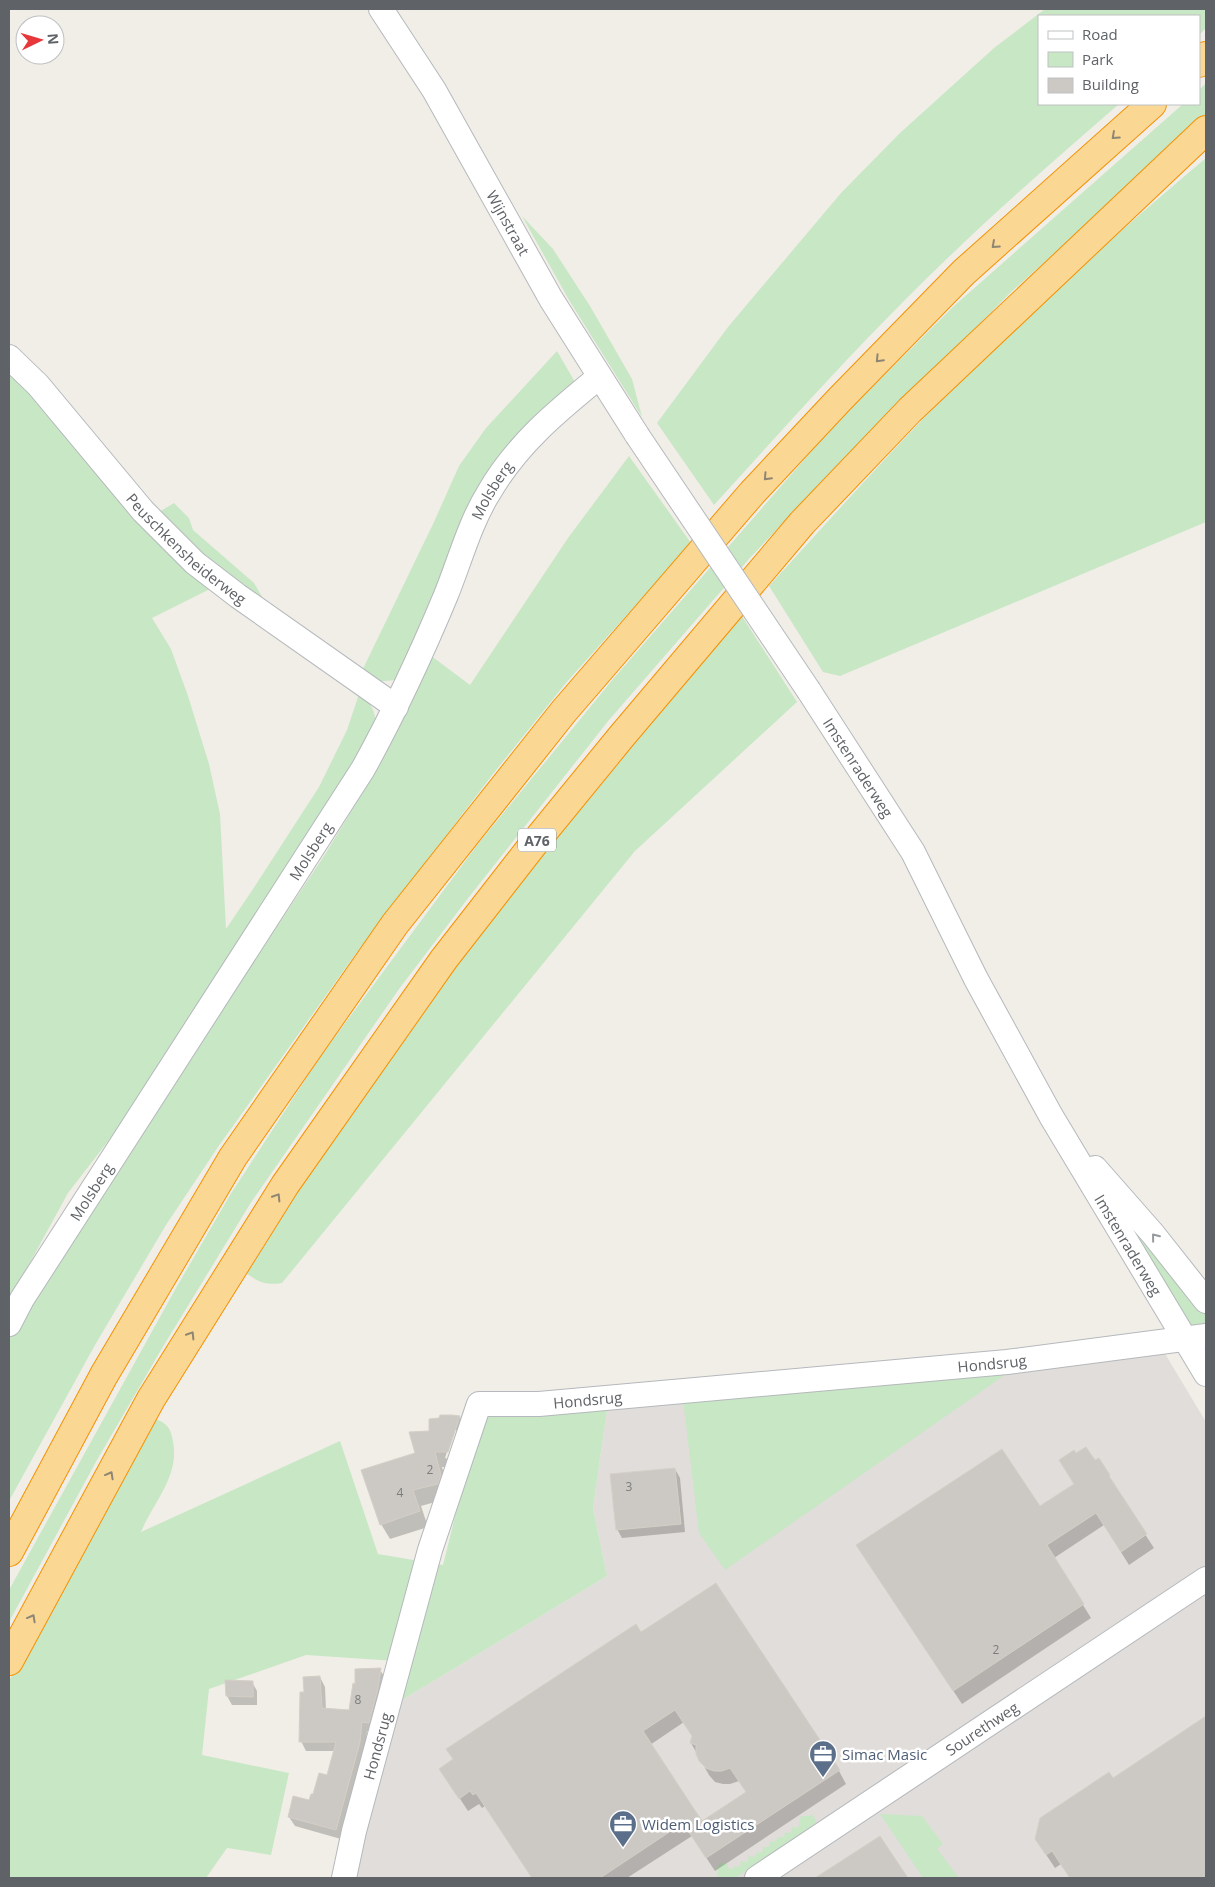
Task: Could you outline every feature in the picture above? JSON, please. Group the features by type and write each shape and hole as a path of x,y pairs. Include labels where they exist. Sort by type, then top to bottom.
{"highway":[{"path":"9,1552 104,1375 233,1157 396,924 564,711 752,493 840,399 964,272 1151,105"},
{"name":"A76","path":"9,1661 151,1399 285,1185 444,959 526,854 620,738 802,523 910,410 1206,130"}],"street":[{"name":"Wijnstraat","path":"381,9 438,98 551,299 637,435"},
{"name":"Peuschkensheiderweg","path":"9,357 38,385 143,511 196,563 238,596 396,707"},
{"name":"Molsberg","path":"9,1324 22,1299 340,807 371,755 396,707 431,631 488,494 515,454 535,431 599,377"},
{"name":"Imstenraderweg","path":"637,435 809,691 913,852 976,979 1051,1116 1196,1337 1206,1374"},
{"name":"Imstenraderweg","path":"1051,1116 1153,1234 1206,1301"},
{"name":"Hondsrug","path":"344,1878 354,1831 430,1550 479,1404 539,1404 1006,1362 1196,1337"},
{"name":"Sourethweg","path":"757,1878 1206,1579"}],"shaded area":[{"path":"1161,1347 1206,1422 1206,1878 342,1878 402,1700 607,1576 593,1508 609,1396"}],"green space":[{"path":"1045,9 1206,9 1206,28 1200,34 1200,15 1038,15 1038,105 1118,105 1009,201 928,277 830,378 714,505 657,423 728,327 841,193 900,133 994,48"},
{"path":"1206,83 1206,118 1012,291 838,464 749,559 609,720 469,897 399,989 250,1204 97,1460 9,1622 9,1590 176,1288 230,1195 320,1057 478,844 614,678 837,422 954,306 1182,105 1200,105 1200,89"},
{"path":"1206,158 1206,522 840,676 823,672 769,586 866,480 994,347 1083,264"},
{"path":"522,216 553,249 590,306 632,379 642,417 569,300"},
{"path":"557,351 575,382 443,580 395,680 376,682 360,675 459,466 486,428"},
{"path":"9,365 212,588 152,618 171,649 209,764 220,814 226,929 319,787 347,730 359,694 372,707 377,735 129,1114 68,1193 9,1301"},
{"path":"629,456 691,543 565,684 493,774 354,956 218,1147 166,1225 95,1345 9,1501 9,1335 211,1025 324,856 371,779 400,722 430,655 470,685 568,538"},
{"path":"174,503 189,518 193,530 254,583 271,612 154,515"},
{"path":"740,613 797,702 635,851 282,1283 265,1283 246,1273 241,1269 440,977"},
{"path":"1123,1216 1206,1312 1205,1325 1199,1328 1186,1325"},
{"path":"1015,1368 725,1570 699,1533 683,1399"},
{"path":"609,1396 593,1508 607,1576 402,1700 411,1662 306,1655 209,1689 202,1755 289,1773 271,1855 227,1848 206,1878 9,1878 9,1681 152,1418 161,1421 169,1429 174,1454 173,1466 164,1489 141,1532 340,1441 378,1554 443,1565 482,1408"},
{"path":"812,1814 816,1821 815,1826 735,1878 719,1878 717,1873 719,1872 716,1869 720,1863 728,1864 728,1868 733,1869 734,1866 740,1867 741,1861 747,1862 749,1856 755,1857 757,1852 762,1853 763,1847 769,1847 770,1842 776,1841 778,1837 784,1837 785,1832 791,1833 792,1827 798,1828 801,1816 810,1816"},
{"path":"880,1814 922,1816 943,1844 937,1849 959,1878 923,1878"}],"building":[{"path":"440,1415 460,1416 448,1452 435,1452 441,1475 438,1484 413,1490 420,1511 380,1525 361,1470 415,1453 409,1432 429,1431 429,1419 439,1418"},
{"path":"1086,1447 1095,1460 1099,1458 1147,1534 1121,1552 1096,1513 1047,1545 1084,1604 953,1691 856,1545 1002,1449 1040,1506 1074,1484 1059,1460 1074,1450 1076,1453"},
{"path":"675,1468 681,1524 616,1530 610,1474"},
{"path":"716,1583 840,1770 706,1858 683,1823 600,1878 532,1878 476,1793 473,1795 470,1791 459,1799 439,1769 453,1759 446,1749 636,1624 641,1632","holes":["675,1710 692,1736 690,1743 696,1745 696,1754 699,1761 706,1768 714,1771 730,1768 746,1792 702,1821 643,1731"]},
{"path":"381,1668 369,1723 362,1722 360,1742 336,1830 288,1817 293,1796 309,1800 311,1794 313,1794 319,1773 327,1775 336,1742 299,1742 300,1692 304,1692 303,1677 320,1676 322,1708 349,1710 353,1683 355,1684 355,1669"},
{"path":"225,1680 253,1681 253,1697 226,1696"},
{"path":"1206,1716 1206,1878 1070,1878 1052,1851 1046,1855 1035,1839 1040,1818 1109,1772 1113,1778"},
{"path":"880,1836 908,1878 815,1878"}],"place":[{"name":"Simac Masic","path":"823,1778"},
{"name":"Widem Logistics","path":"623,1848"}]}
